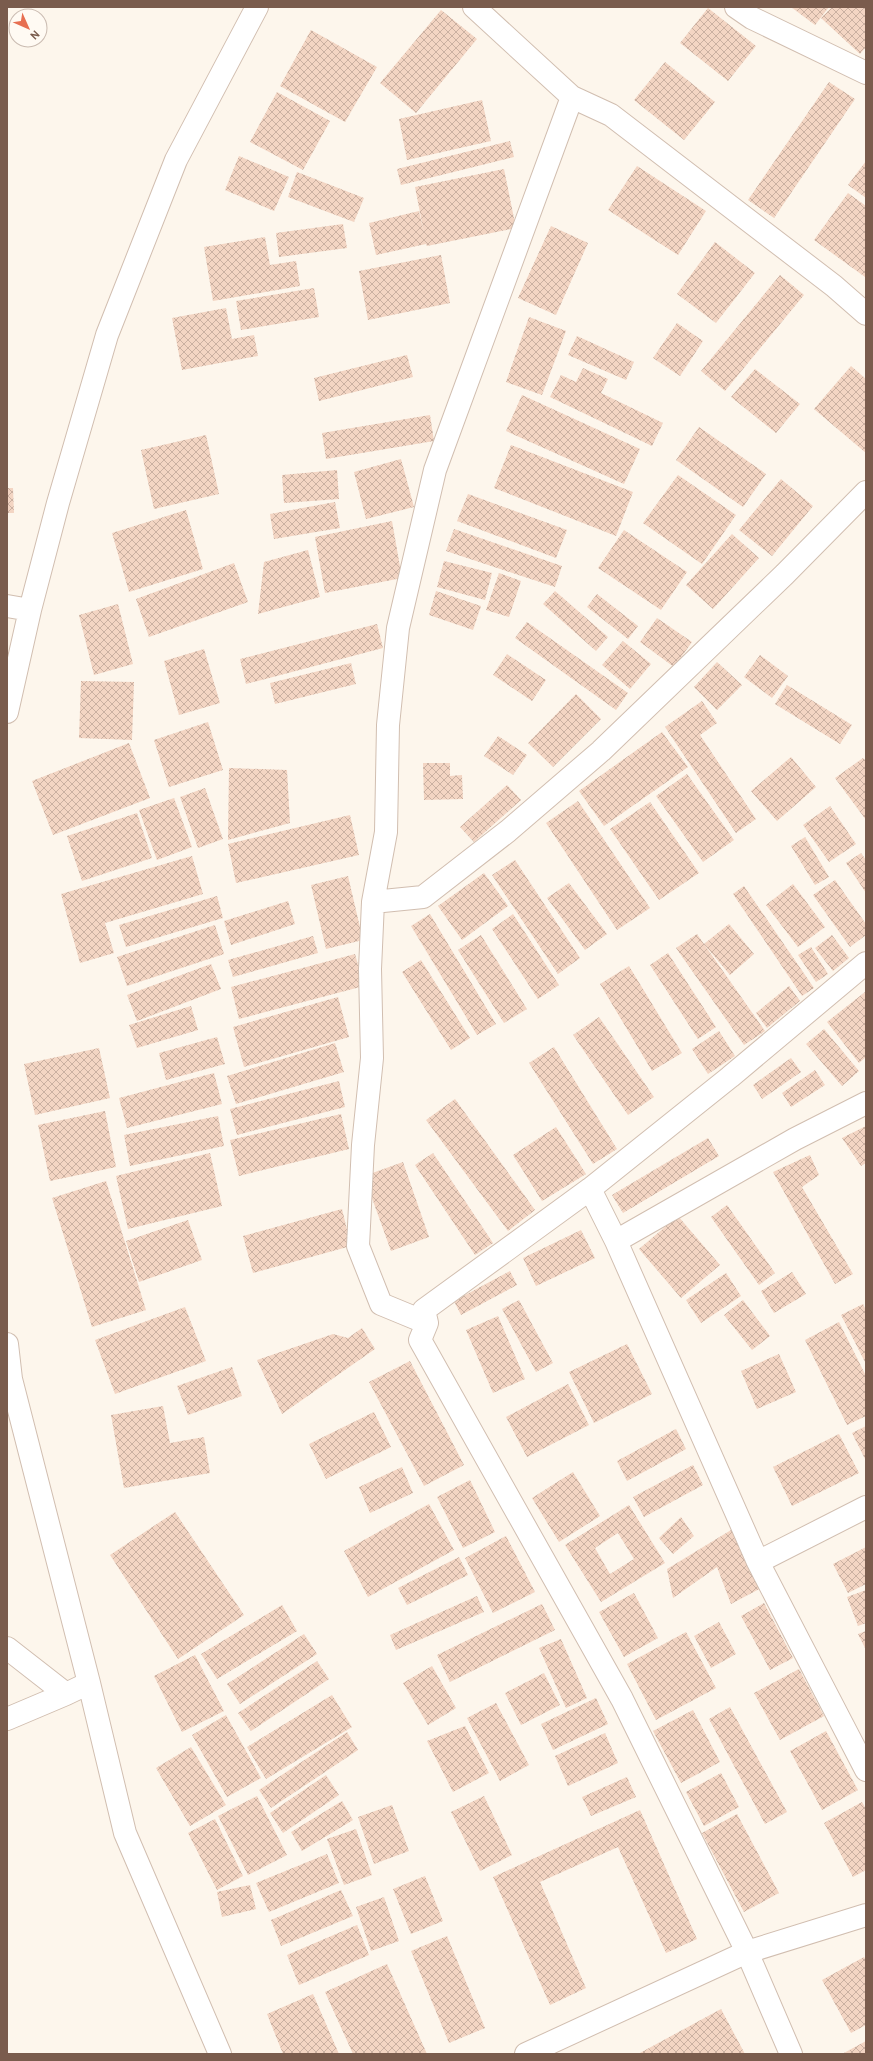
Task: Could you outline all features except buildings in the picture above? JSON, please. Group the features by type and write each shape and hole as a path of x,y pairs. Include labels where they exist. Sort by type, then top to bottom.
{"street":[{"path":"7,712 30,610 58,503 107,336 176,160 257,7"},
{"path":"474,7 572,97 611,115 834,286 866,314"},
{"path":"736,7 752,18 866,73"},
{"path":"427,1323 381,1304 358,1246 363,1145 372,1058 370,969 373,902 386,832 388,725 398,628 435,470 572,97"},
{"path":"373,902 422,897 508,831 600,751 785,574 866,492"},
{"path":"7,606 30,610"},
{"path":"791,2054 747,1952 622,1699 420,1340 427,1323 424,1310 590,1189 730,1077 866,962"},
{"path":"616,1241 795,1139 866,1103"},
{"path":"590,1189 616,1241 758,1562 866,1770"},
{"path":"7,1344 11,1379 90,1682 125,1833 220,2054"},
{"path":"758,1562 866,1506"},
{"path":"7,1648 66,1694"},
{"path":"7,1719 90,1682"},
{"path":"540,2051 747,1952 866,1915"}]}
